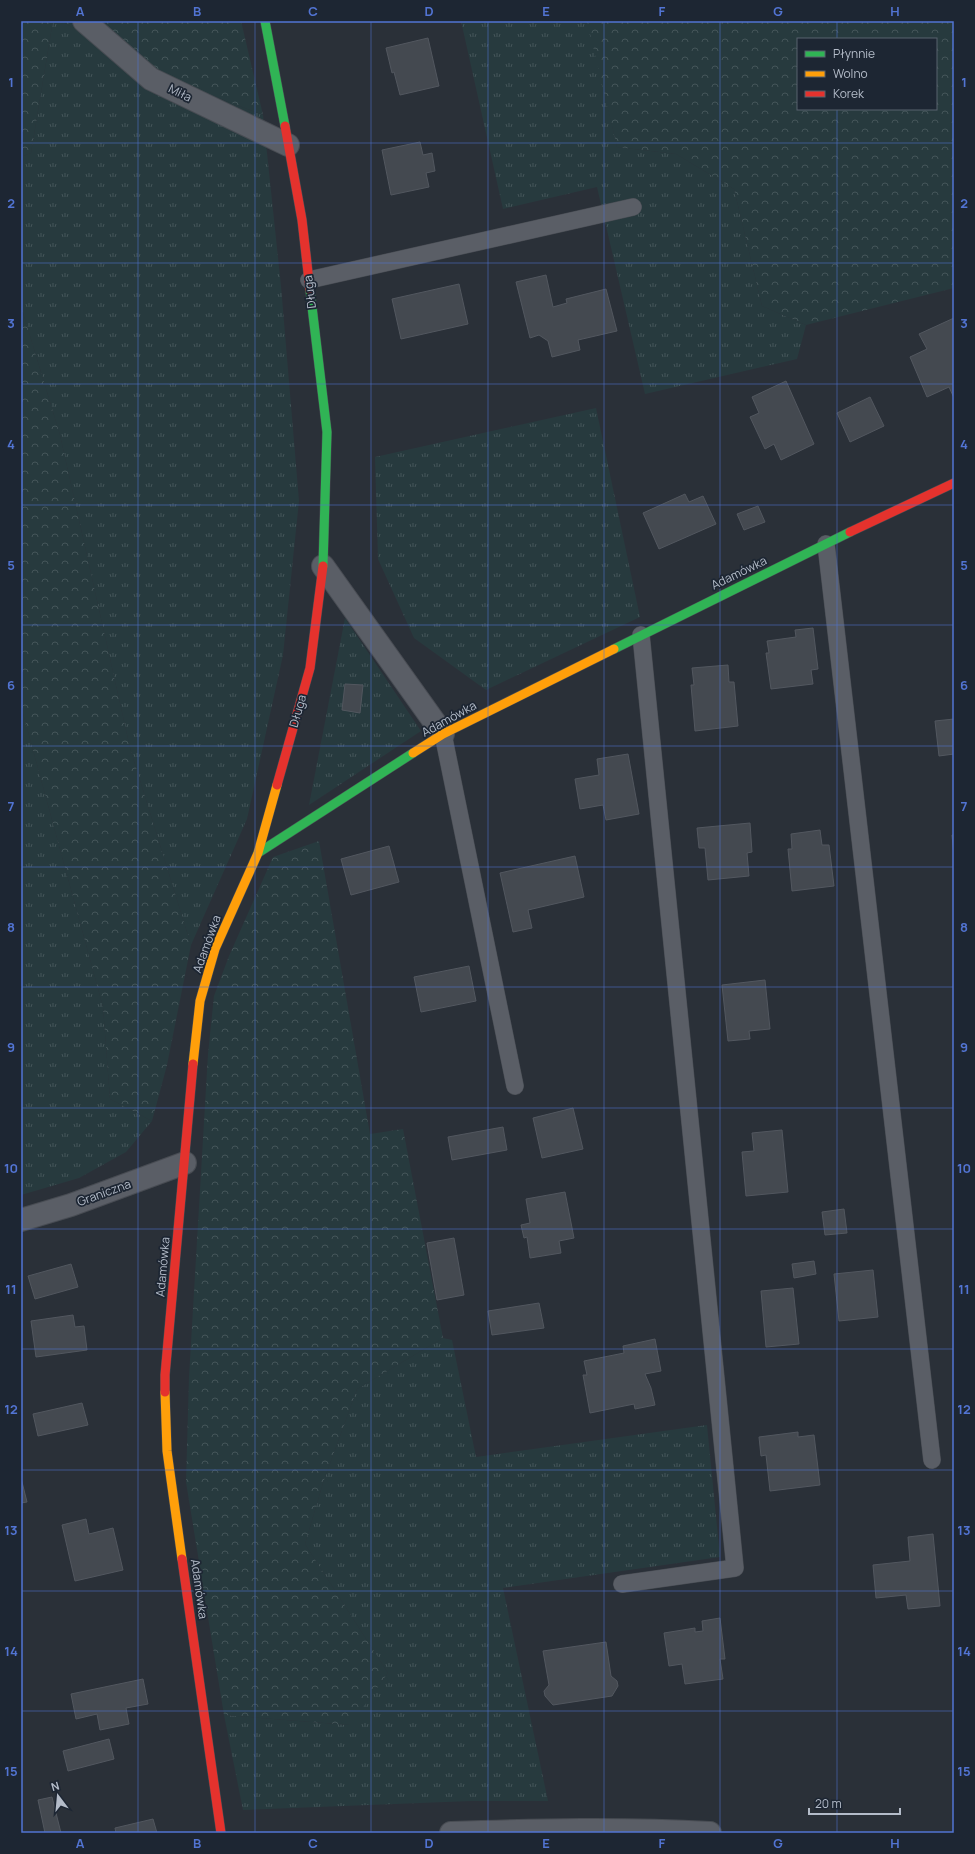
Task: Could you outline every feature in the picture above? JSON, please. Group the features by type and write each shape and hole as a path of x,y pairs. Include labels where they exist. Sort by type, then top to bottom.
{"street":[{"name":"Miła","path":"84,21 151,79 288,145"},
{"name":"Długa","path":"258,853 310,668 323,566 327,432 302,220 265,21"},
{"name":"Adamówka","path":"222,1833 167,1451 165,1375 185,1163 193,1059 200,1001 215,949 258,853 443,734 826,544 954,483"},
{"path":"323,566 443,734"},
{"name":"Graniczna","path":"21,1220 71,1205 185,1163"},
{"path":"451,1833 565,1829 658,1830 710,1833"}],"lane":[{"path":"309,280 633,206"},
{"path":"826,544 932,1460"},
{"path":"622,1584 735,1568 641,635"},
{"path":"443,734 515,1086"}],"green space":[{"path":"21,21 53,21 31,153 21,157"},
{"path":"53,21 61,21 160,76 263,115 281,286 299,501 283,655 247,819 191,945 130,748 60,435 21,306 21,157 31,153"},
{"path":"61,21 241,21 263,115 160,76"},
{"path":"461,21 588,21 617,147 676,154 734,189 762,306 806,325 797,359 645,394 597,187 503,209"},
{"path":"587,21 954,21 954,288 806,325 762,306 734,189 676,154 617,147"},
{"path":"21,306 60,435 130,748 191,945 167,1065 152,1121 110,1099 103,1007 21,706"},
{"path":"596,408 640,617 486,690 414,638 378,559 375,457"},
{"path":"345,618 421,731 309,805"},
{"path":"21,706 103,1007 110,1099 152,1121 126,1152 79,1178 21,1195"},
{"path":"319,841 370,1134 403,1129 443,1338 357,1389 323,1483 305,1544 388,1673 350,1725 224,1715 186,1482 189,1377 208,1054 214,996 229,956 273,857"},
{"path":"443,1338 452,1340 476,1457 707,1425 720,1557 503,1588 548,1801 471,1801 243,1810 224,1715 349,1725 388,1673 305,1544 323,1483 357,1389"}],"building":[{"path":"428,38 439,86 400,95 394,72 392,73 386,48"},
{"path":"420,142 423,155 432,153 435,171 426,173 429,187 391,195 382,150"},
{"path":"546,275 553,307 567,303 566,299 606,289 617,331 578,340 580,350 552,357 548,341 539,335 530,338 516,282"},
{"path":"459,284 468,324 401,339 392,299"},
{"path":"954,318 954,398 949,387 927,397 910,357 927,349 919,334"},
{"path":"786,381 814,444 781,460 774,444 765,449 750,417 759,413 752,397"},
{"path":"870,397 884,426 850,442 837,413"},
{"path":"685,494 689,502 703,496 716,524 659,549 643,513"},
{"path":"758,506 765,522 744,530 737,514"},
{"path":"813,628 818,669 811,670 813,684 771,689 766,653 769,653 767,641 796,637 795,630"},
{"path":"728,665 729,682 734,682 738,726 695,731 691,685 694,685 692,668"},
{"path":"345,684 363,685 360,713 342,710"},
{"path":"954,719 954,754 939,756 935,721"},
{"path":"628,754 639,814 606,820 603,805 580,809 575,779 599,775 597,759"},
{"path":"750,823 752,852 747,853 749,876 708,880 705,848 699,848 697,828"},
{"path":"820,830 822,845 829,845 834,886 792,891 788,849 792,849 791,834"},
{"path":"952,835 954,835 954,857"},
{"path":"389,846 399,882 351,895 341,859"},
{"path":"575,856 584,897 528,910 532,928 513,932 500,873"},
{"path":"469,966 476,1001 421,1012 414,977"},
{"path":"765,980 770,1029 749,1031 750,1039 728,1041 722,985"},
{"path":"573,1108 583,1149 542,1158 533,1118"},
{"path":"503,1127 507,1150 452,1160 448,1137"},
{"path":"782,1130 788,1192 746,1196 742,1152 754,1151 752,1133"},
{"path":"565,1192 574,1238 559,1241 561,1253 530,1258 527,1237 524,1238 521,1225 530,1223 526,1199"},
{"path":"844,1209 847,1233 825,1235 822,1212"},
{"path":"454,1238 464,1295 437,1300 427,1243"},
{"path":"814,1261 816,1274 794,1278 792,1264"},
{"path":"71,1264 78,1287 35,1299 28,1276"},
{"path":"873,1270 878,1317 839,1321 834,1274"},
{"path":"793,1288 799,1344 766,1347 761,1291"},
{"path":"539,1303 544,1328 492,1335 488,1311"},
{"path":"73,1315 75,1327 84,1326 87,1350 36,1357 31,1321"},
{"path":"655,1339 661,1371 645,1374 651,1388 655,1405 635,1409 634,1404 590,1413 583,1375 587,1375 584,1361 624,1353 623,1346"},
{"path":"82,1403 88,1425 38,1436 33,1414"},
{"path":"798,1432 798,1437 814,1435 820,1485 770,1491 766,1455 761,1456 759,1437"},
{"path":"21,1478 27,1502 21,1503"},
{"path":"86,1519 89,1534 113,1528 123,1570 75,1581 62,1525"},
{"path":"933,1534 940,1606 908,1609 906,1595 876,1598 873,1565 910,1561 908,1537"},
{"path":"720,1618 725,1659 720,1659 723,1679 685,1684 682,1664 669,1666 664,1633 695,1628 695,1632 703,1631 702,1621"},
{"path":"606,1642 611,1676 617,1681 618,1686 612,1696 553,1705 545,1696 544,1691 549,1685 543,1651"},
{"path":"143,1679 148,1704 126,1708 129,1724 100,1730 97,1714 76,1719 71,1694"},
{"path":"109,1739 114,1759 68,1771 63,1751"},
{"path":"52,1797 61,1833 45,1833 38,1800"},
{"path":"153,1819 157,1833 116,1833 115,1828"}],"traffic: fast":[{"path":"265,21 285,126"},
{"path":"310,290 327,432 323,566"},
{"path":"614,649 850,532"},
{"path":"258,853 413,753"}],"traffic: slow":[{"path":"413,753 443,734 614,649"},
{"path":"193,1064 200,1001 215,949 258,853 277,785"},
{"path":"165,1392 167,1451 182,1559"}],"traffic: jam":[{"path":"285,126 302,220 310,290"},
{"path":"850,532 954,483"},
{"path":"277,785 310,668 323,566"},
{"path":"165,1392 165,1375 193,1064"},
{"path":"182,1559 221,1833"}]}
